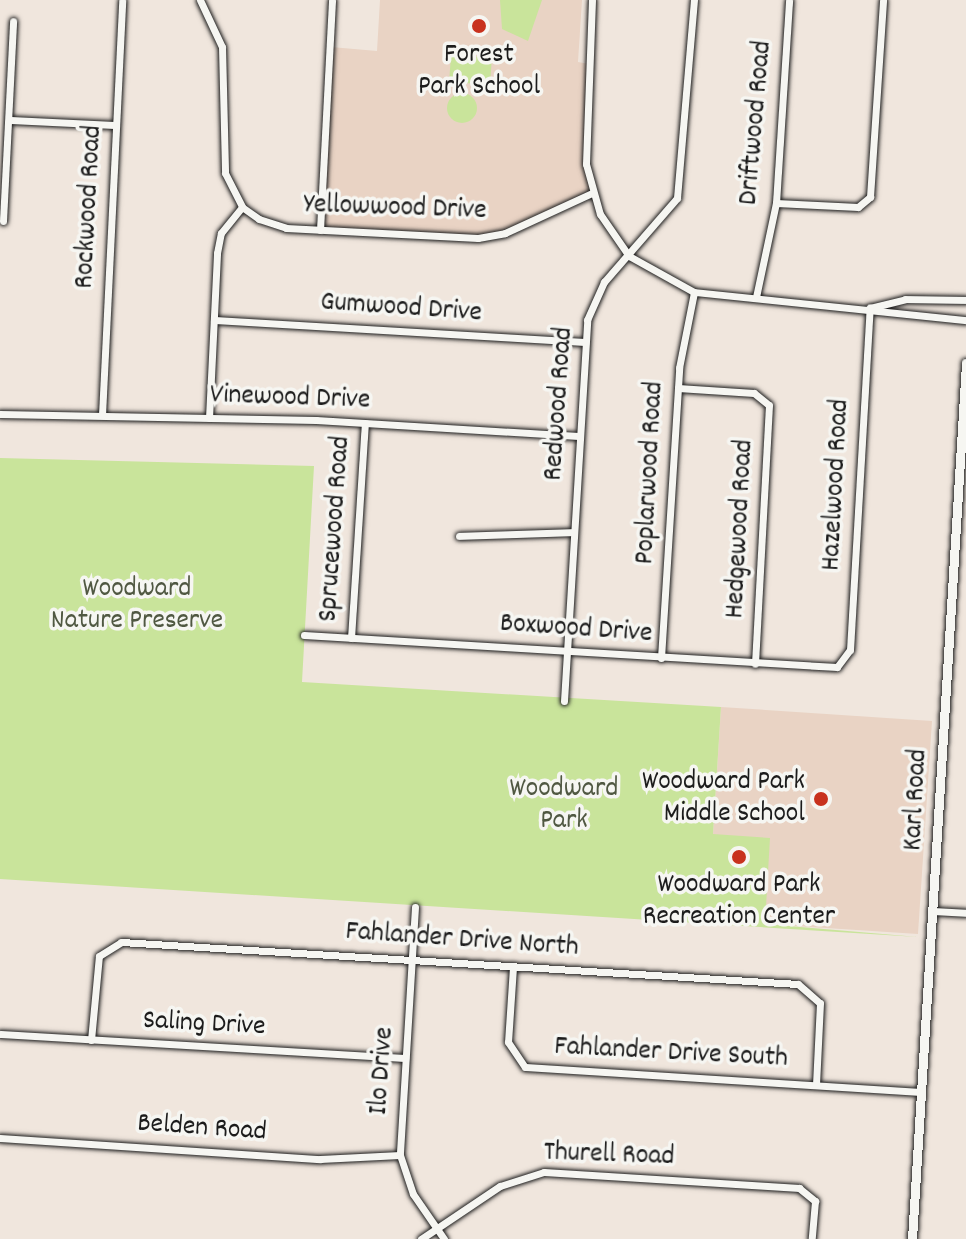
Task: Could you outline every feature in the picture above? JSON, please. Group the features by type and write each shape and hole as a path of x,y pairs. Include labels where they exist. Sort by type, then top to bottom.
{"main road":[{"name":"Karl Road","path":"912,1239 966,363"}],"street":[{"name":"Rockwood Road","path":"102,415 122,0"},
{"path":"200,0 222,47 222,151 242,207 221,233 209,418"},
{"path":"320,230 332,0"},
{"path":"592,0 585,139 592,193 629,256 694,292 966,320"},
{"name":"Redwood Road","path":"564,701 585,342 593,300 663,221 682,184 694,0"},
{"name":"Driftwood Road","path":"756,297 776,203 789,0"},
{"path":"776,203 849,208 866,202 883,0"},
{"path":"3,221 13,21"},
{"path":"9,120 116,125"},
{"name":"Yellowwood Drive","path":"242,207 270,224 320,230 478,238 505,233 592,193"},
{"name":"Poplarwood Road","path":"661,658 678,388 694,292"},
{"path":"870,308 905,299 966,300"},
{"name":"Hazelwood Road","path":"844,664 850,650 870,308"},
{"name":"Gumwood Drive","path":"214,320 585,342"},
{"name":"Hedgewood Road","path":"678,388 765,399 770,413 755,664"},
{"name":"Vinewood Drive","path":"0,414 365,423 579,436"},
{"name":"Sprucewood Road","path":"351,638 365,423"},
{"path":"459,536 573,532"},
{"name":"Boxwood Drive","path":"304,635 755,664 844,664"},
{"name":"Ilo Drive","path":"415,907 400,1155 408,1184 444,1239"},
{"path":"932,911 966,913"},
{"name":"Fahlander Drive North","path":"91,1040 96,964 112,943 412,960 804,985 820,1003 816,1085"},
{"name":"Fahlander Drive South","path":"513,967 508,1042 525,1067 921,1092"},
{"name":"Saling Drive","path":"0,1034 405,1058"},
{"name":"Belden Road","path":"0,1138 320,1159 400,1155"},
{"name":"Thurell Road","path":"421,1239 500,1186 544,1172 799,1188 811,1194 812,1239"}],"shaded area":[{"path":"380,0 582,0 578,62 589,64 584,145 592,192 494,238 320,231 331,47 377,51"},
{"name":"Woodward Park Middle School","path":"721,707 932,721 918,934 765,924 713,834"}],"green space":[{"path":"500,0 542,0 528,41 502,29"},
{"path":"451,55 492,58 490,85 449,82"},
{"path":"462,93 468,94 476,102 476,114 468,122 462,123 456,122 448,114 447,108 448,102 456,94"},
{"path":"0,458 314,466 302,682 721,707 713,834 770,838 765,924 918,937 0,879"}],"place":[{"name":"Forest Park School","path":"479,26"},
{"name":"Woodward Park Middle School","path":"821,799"},
{"name":"Woodward Park Recreation Center","path":"739,857"}],"park label":[{"name":"Woodward Nature Preserve","path":"137,606"},
{"name":"Woodward Park","path":"564,806"}]}
